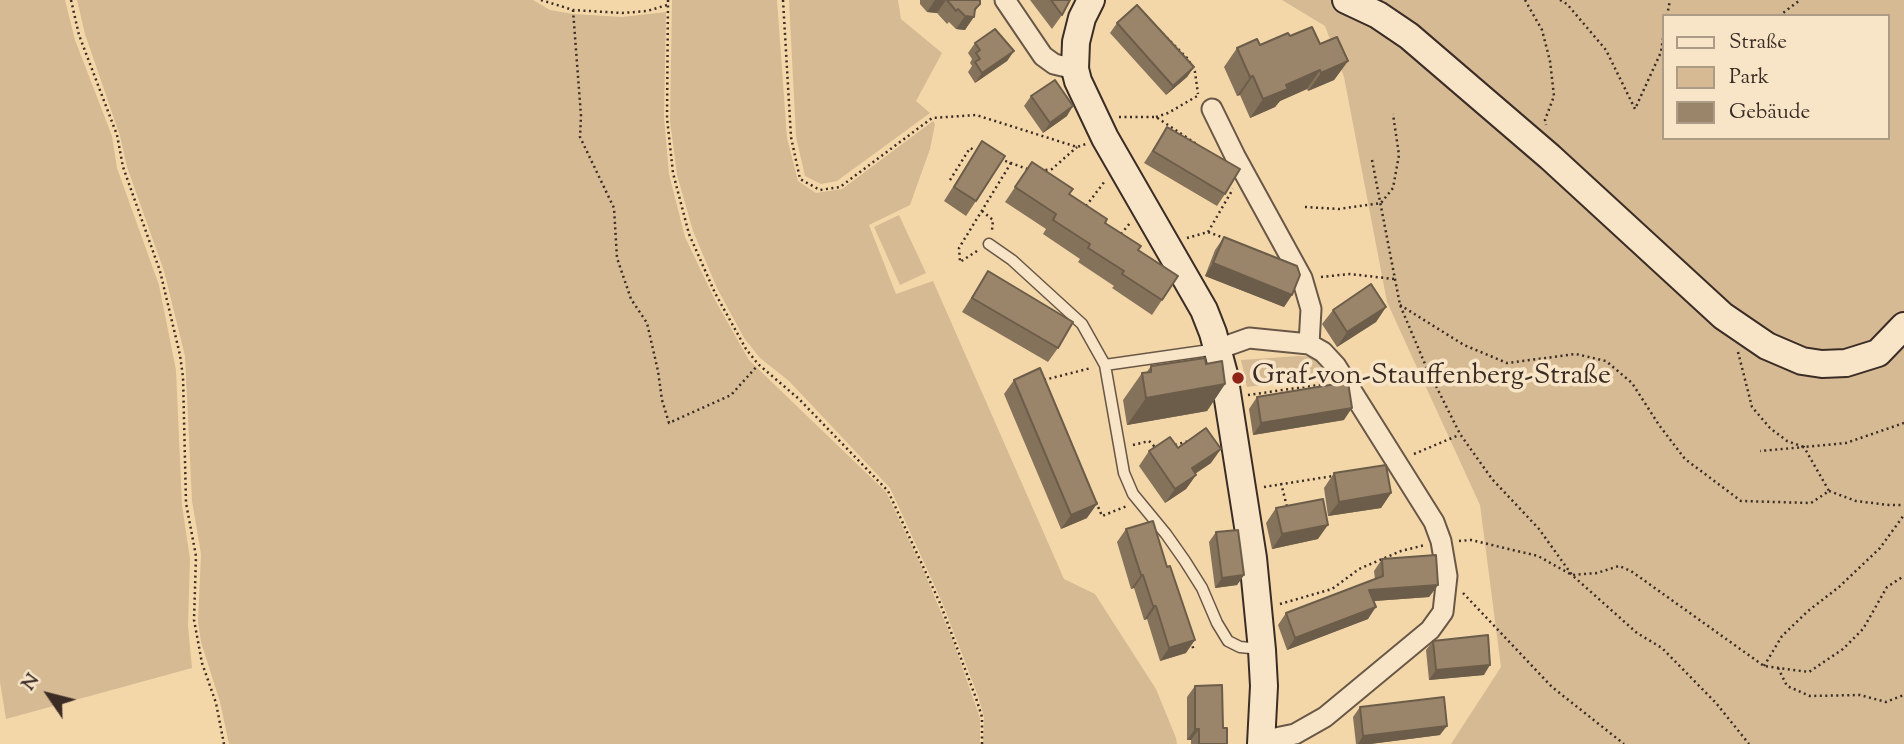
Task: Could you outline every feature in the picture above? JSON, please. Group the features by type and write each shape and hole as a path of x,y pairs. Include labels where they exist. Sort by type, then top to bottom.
{"street":[{"path":"1005,0 1043,56 1054,64 1075,69"},
{"path":"1091,0 1084,11 1076,42 1075,69 1083,94 1204,310 1218,349 1253,558 1264,686 1261,742 1295,734 1325,717 1430,630 1443,612 1447,576 1441,541 1434,522 1345,381 1323,352 1309,344 1249,338 1218,349"},
{"path":"1346,0 1378,15 1409,36 1550,157 1732,323 1779,353 1822,365 1846,363 1878,353 1904,326"},
{"path":"1212,109 1302,278 1311,309 1309,344"}],"lane":[{"path":"989,244 1012,260 1082,324 1105,365 1124,473 1133,494 1166,534 1196,579 1228,641 1240,647 1262,650"},
{"path":"1105,365 1218,349"}],"path":[{"path":"71,0 79,35 117,135 123,167 160,271 180,355 183,377 186,503 196,556 194,620 202,663 216,703 224,744"},
{"path":"668,0 667,118 673,173 689,234 738,337 758,364 785,386 888,491 940,603 976,698 982,717 982,744"},
{"path":"783,0 791,137 800,179 820,190 840,187 932,118 976,115 1077,147"},
{"path":"1525,0 1542,30 1550,61 1554,96 1545,120 1550,157"},
{"path":"1560,0 1567,4 1606,50 1635,109 1662,54"},
{"path":"1782,14 1800,0"},
{"path":"541,1 573,10 622,13 667,5"},
{"path":"573,10 580,137 614,208 617,258 631,299 647,323 669,423 731,394 758,364"},
{"path":"1143,29 1152,20 1188,59 1195,72 1198,94 1212,109"},
{"path":"1049,175 1052,169 1100,128 1168,113 1198,94"},
{"path":"1305,207 1339,209 1381,203 1393,188 1399,155 1393,114"},
{"path":"1156,117 1208,151"},
{"path":"1181,143 1185,136"},
{"path":"950,180 971,148 981,152"},
{"path":"991,156 1039,176"},
{"path":"1372,160 1400,305 1425,364 1460,434 1492,479 1539,529 1572,575"},
{"path":"982,211 993,220 989,244 960,262 959,248 1011,163"},
{"path":"1083,212 1101,183 1123,168"},
{"path":"1034,172 1052,169"},
{"path":"1208,232 1243,171"},
{"path":"1116,240 1138,213 1147,208"},
{"path":"1167,244 1208,232 1229,240"},
{"path":"1302,278 1350,274 1394,279"},
{"path":"1400,305 1464,345 1507,363 1576,354 1606,361 1632,383 1685,459 1741,501 1811,503 1829,491"},
{"path":"1732,323 1743,379 1752,407 1770,428 1787,441 1804,447 1829,491 1856,501 1904,505"},
{"path":"1044,379 1087,369"},
{"path":"1228,398 1345,381"},
{"path":"1760,451 1846,443 1904,423"},
{"path":"1397,461 1460,434"},
{"path":"1170,446 1195,440"},
{"path":"1120,448 1149,441 1157,449"},
{"path":"1260,488 1334,476"},
{"path":"1281,483 1290,518"},
{"path":"1091,491 1102,516 1129,506"},
{"path":"1764,666 1782,636 1880,548 1904,515"},
{"path":"1282,603 1332,589 1359,569 1401,551 1441,541 1471,540 1538,556 1572,575 1637,632 1662,648 1716,703 1749,744"},
{"path":"1401,551 1401,560"},
{"path":"1572,575 1597,573 1619,566 1631,571 1764,666 1809,672 1843,649 1863,629 1887,587 1904,576"},
{"path":"1447,576 1552,687 1624,744"},
{"path":"1332,589 1334,596"},
{"path":"1296,600 1299,608"},
{"path":"1190,638 1194,650"},
{"path":"1778,668 1787,686 1810,696 1860,695 1886,702 1904,695"}],"green space":[{"path":"0,0 65,0 75,40 112,136 117,168 159,285 176,370 182,505 190,559 188,626 192,668 6,719 0,682"},
{"path":"77,0 533,0 550,10 573,14 622,17 666,12 664,117 669,174 685,237 715,300 749,360 886,492 952,638 980,718 980,744 229,744 198,622 201,554 192,501 185,356 164,271 127,167 120,136 85,34"},
{"path":"672,0 777,0 787,138 798,181 816,193 842,189 933,121 935,124 930,149 910,205 869,225 896,294 933,281 1064,579 1095,594 1156,689 1177,744 983,744 984,717 978,696 942,602 890,488 789,381 760,358 744,338 717,288 693,231 677,175 670,121"},
{"path":"789,0 898,0 901,19 942,53 916,101 930,113 837,181 821,184 805,176 796,137"},
{"path":"1282,0 1904,0 1904,744 1451,744 1501,667 1480,505 1387,302 1344,77 1325,26"},
{"path":"899,215 926,273 900,285 874,227"},
{"path":"1319,357 1335,376 1247,387 1241,360"}],"building":[{"path":"947,0 980,0 980,4 975,9 974,17 965,16 958,9 956,11"},
{"path":"1051,0 1070,0 1062,15"},
{"path":"1137,5 1194,67 1173,86 1117,23"},
{"path":"1312,27 1320,44 1337,37 1348,61 1286,85 1288,89 1263,99 1237,48 1257,39 1260,45 1288,33 1290,36"},
{"path":"995,29 1014,51 982,73 975,62 980,59 976,53 980,50 975,43"},
{"path":"1055,80 1073,106 1050,123 1031,96"},
{"path":"1167,127 1240,169 1225,194 1153,151"},
{"path":"982,141 1005,156 976,201 954,187"},
{"path":"1032,162 1073,189 1069,194 1107,219 1105,223 1141,246 1138,250 1178,276 1162,300 1088,248 1090,244 1053,220 1056,214 1015,187"},
{"path":"1224,237 1297,266 1300,275 1292,295 1213,263"},
{"path":"988,271 1073,322 1058,348 972,298"},
{"path":"1371,284 1386,307 1347,332 1333,310"},
{"path":"1205,358 1206,364 1222,361 1225,384 1146,398 1142,373 1151,372 1151,366"},
{"path":"1040,368 1097,504 1071,515 1014,380"},
{"path":"1348,382 1352,408 1261,423 1257,397"},
{"path":"1206,428 1221,449 1192,468 1196,475 1175,489 1149,451 1170,437 1178,448"},
{"path":"1386,465 1391,493 1339,502 1334,473"},
{"path":"1323,499 1328,525 1282,534 1276,508"},
{"path":"1153,521 1167,567 1170,566 1195,640 1169,648 1126,529"},
{"path":"1238,530 1244,575 1222,578 1216,532"},
{"path":"1436,555 1438,585 1369,590 1376,607 1295,638 1286,613 1383,576 1382,559"},
{"path":"1488,635 1490,665 1436,670 1433,641"},
{"path":"1222,685 1223,728 1227,728 1227,744 1199,744 1199,729 1195,729 1195,686"},
{"path":"1444,697 1447,726 1363,736 1360,707"}],"place":[{"name":"Graf-von-Stauffenberg-Straße","path":"1238,378"}]}
